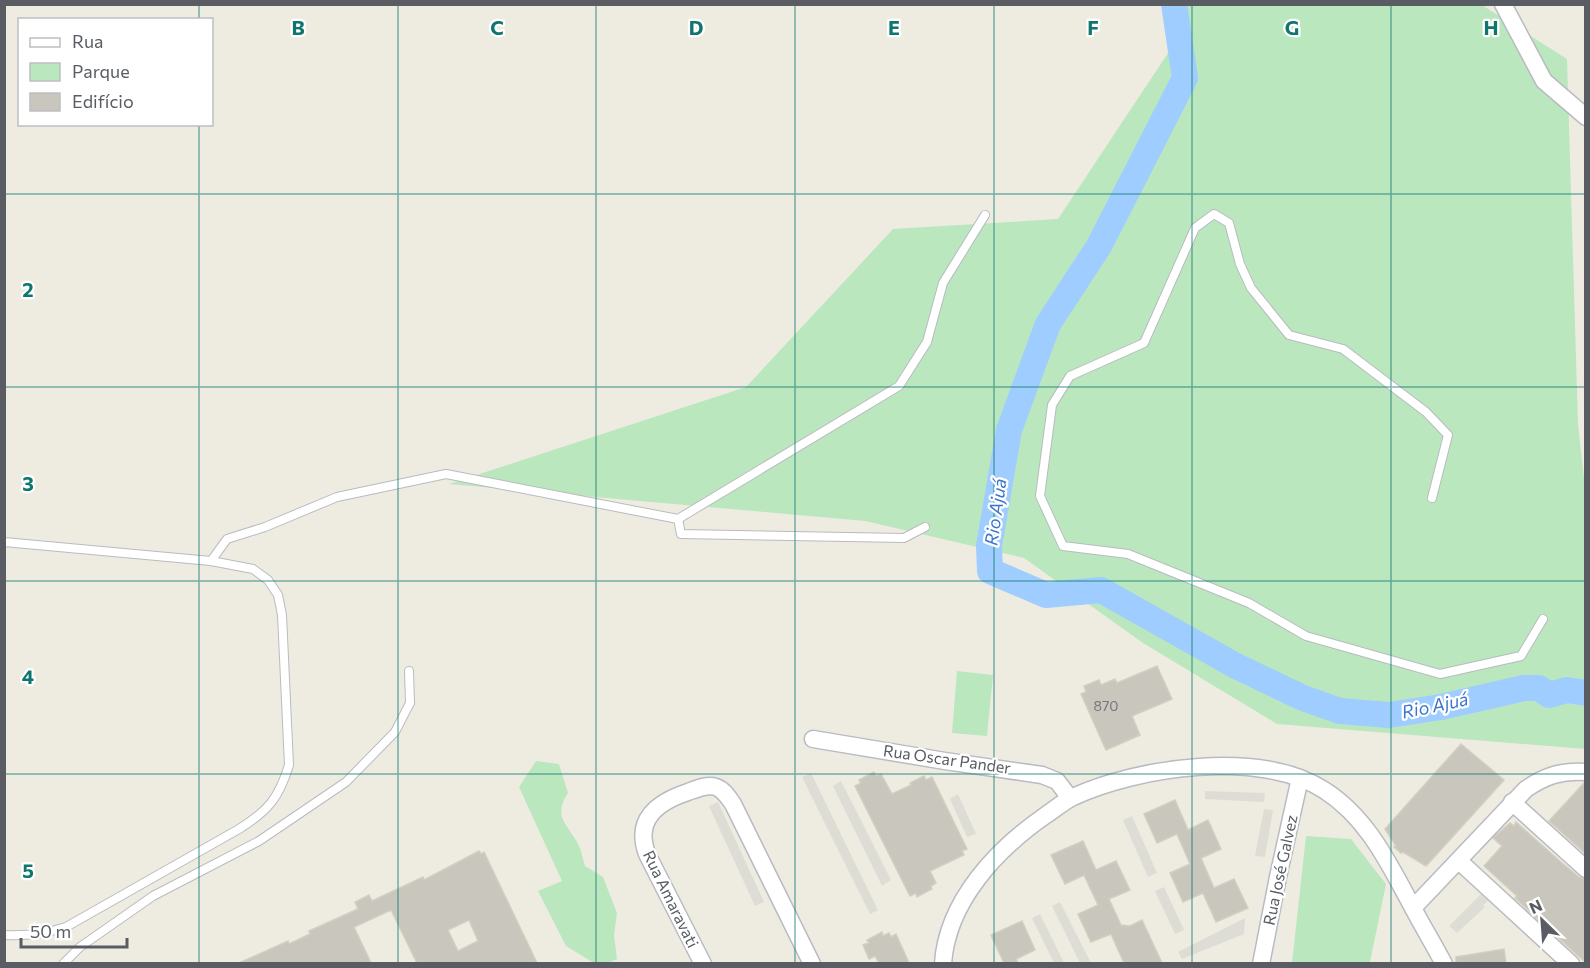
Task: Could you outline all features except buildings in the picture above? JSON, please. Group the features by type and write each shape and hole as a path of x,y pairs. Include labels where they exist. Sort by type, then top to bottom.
{"street":[{"path":"1503,4 1544,81 1586,117"},
{"name":"Rua Oscar Pander","path":"813,739 1042,775 1057,781 1070,798"},
{"path":"943,963 948,935 956,915 981,875 1034,823 1070,798 1125,777 1186,767 1247,767 1300,778 1323,789 1358,818 1384,855 1444,963"},
{"path":"1413,908 1526,789 1545,777 1564,771 1586,772"},
{"name":"Rua José Galvez","path":"1261,963 1300,778"},
{"name":"Rua Amaravati","path":"703,963 650,860 644,845 644,833 647,819 653,810 669,800 698,788 715,787 722,790 737,812 812,963"},
{"path":"1512,802 1586,869"},
{"path":"1459,861 1571,963"}],"lane":[{"path":"1432,498 1448,435 1426,412 1343,349 1289,335 1251,288 1240,264 1229,223 1214,214 1195,228 1144,343 1070,376 1052,405 1040,496 1063,546 1128,554 1249,603 1306,636 1440,674 1521,656 1543,619"},
{"path":"211,561 227,539 264,527 337,497 446,474 678,519 899,386 927,342 943,284 985,215"},
{"path":"678,519 681,534 904,538 925,527"},
{"path":"4,542 211,561 253,569 268,580 278,595 282,615 289,765 284,784 274,802 259,817 66,927 50,933 31,936 4,935"},
{"path":"63,963 80,947 153,896 258,841 346,782 395,732 410,703 408,671"}],"shaded area":[{"path":"811,773 878,910 870,914 802,777"},
{"path":"841,781 891,880 882,886 833,786"},
{"path":"1205,791 1265,793 1264,802 1205,799"},
{"path":"958,794 976,834 967,837 950,799"},
{"path":"718,802 764,902 755,906 709,806"},
{"path":"1264,809 1273,810 1265,857 1255,856"},
{"path":"1132,816 1157,873 1148,877 1123,820"},
{"path":"1164,887 1184,930 1175,934 1155,891"},
{"path":"1481,894 1488,901 1483,905 1485,907 1457,933 1449,926"},
{"path":"1060,902 1091,963 1080,963 1052,906"},
{"path":"1040,914 1064,963 1054,963 1032,918"},
{"path":"1245,918 1244,934 1182,959 1178,952"}],"green space":[{"path":"1173,5 1482,5 1567,59 1578,424 1586,496 1585,749 1277,724 1143,643 1024,558 865,521 449,484 746,387 893,229 1058,219 1174,44"},
{"path":"957,671 993,675 987,736 952,733"},
{"path":"536,761 559,764 568,793 561,809 564,822 580,848 585,866 603,877 617,913 614,935 617,959 608,963 594,963 566,946 538,891 562,881 519,787"},
{"path":"1306,836 1351,839 1386,884 1371,963 1292,963"}],"waterway":[{"name":"Rio Ajuá","path":"1174,4 1185,78 1099,246 1048,324 1009,430 989,546 990,571 1046,595 1101,590 1236,666 1303,698 1340,711 1389,715 1441,707 1524,688 1539,688 1549,695 1567,690 1586,693"}]}
